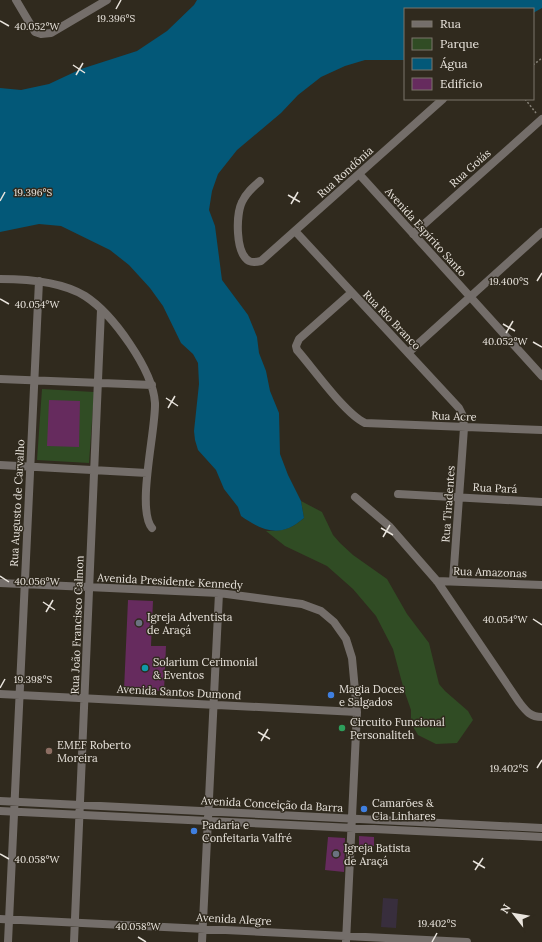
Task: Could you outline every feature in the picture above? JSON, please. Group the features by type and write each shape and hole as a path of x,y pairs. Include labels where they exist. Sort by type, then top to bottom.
{"street":[{"path":"16,0 35,32 41,34 51,33 107,0"},
{"name":"Rua Rondônia","path":"260,181 246,193 241,203 238,230 241,247 245,257 249,261 261,261 442,100"},
{"name":"Rua Goiás","path":"413,234 542,119"},
{"name":"Avenida Espírito Santo","path":"359,174 541,373"},
{"name":"Rua Rio Branco","path":"295,231 459,408 463,416 464,428"},
{"path":"408,353 542,232"},
{"path":"0,279 39,281 68,289 85,296 102,310 132,347 144,367 152,385 155,402 146,473 147,520 152,528"},
{"name":"Rua Augusto de Carvalho","path":"8,942 4,919 14,812 39,281"},
{"name":"Rua Acre","path":"351,293 299,339 296,346 297,350 349,410 365,423 542,430"},
{"name":"Rua João Francisco Calmon","path":"74,942 102,310"},
{"path":"0,379 152,385"},
{"name":"Rua Tiradentes","path":"453,581 464,428"},
{"path":"0,465 146,473"},
{"name":"Rua Pará","path":"398,494 542,502"},
{"path":"354,497 389,526 437,581 524,710 534,717 542,717"},
{"name":"Rua Amazonas","path":"437,581 542,585"},
{"name":"Avenida Presidente Kennedy","path":"0,583 219,593 302,604 321,611 334,622 346,639 352,658 356,688 357,712 346,939"},
{"path":"202,942 219,593"},
{"name":"Avenida Santos Dumond","path":"0,694 357,712"},
{"name":"Avenida Conceição da Barra","path":"0,801 542,828"},
{"name":"Avenida Conceição da Barra","path":"0,811 542,837"},
{"name":"Avenida Alegre","path":"4,919 203,929 346,939 467,942"}],"path":[{"path":"534,64 542,58"},
{"path":"526,100 542,119"}],"shaded area":[{"path":"383,898 398,899 396,928 381,927"}],"green space":[{"path":"42,389 94,392 89,463 37,460"},
{"path":"301,501 322,512 333,535 340,543 353,555 387,579 407,614 429,643 439,684 468,711 473,720 457,743 436,744 418,735 411,723 411,710 393,649 376,616 353,589 327,566 285,546 266,531 286,529 295,525 304,518"}],"water":[{"path":"197,0 542,0 542,8 534,12 534,8 404,8 404,60 365,60 345,66 321,77 298,95 281,113 237,150 218,174 212,191 209,210 215,226 222,280 248,315 257,337 259,353 266,371 270,391 279,413 280,454 288,475 301,501 304,518 288,528 280,530 265,529 249,522 241,516 238,507 224,489 216,470 198,450 194,431 199,384 198,363 193,354 181,343 163,306 150,288 129,265 110,250 61,226 39,224 0,232 0,88 21,90 49,84 81,69 137,51 167,31 194,5"}],"building":[{"path":"49,400 80,401 79,447 47,446"},
{"name":"Solarium Cerimonial & Eventos","path":"128,600 153,601 151,646 166,646 164,691 124,690"},
{"path":"359,836 374,837 374,846 359,846"},
{"name":"Igreja Batista de Araçá","path":"328,837 345,838 344,872 325,870"}],"place":[{"name":"Igreja Adventista de Araçá","path":"139,623"},
{"name":"Solarium Cerimonial & Eventos","path":"145,668"},
{"name":"Magia Doces e Salgados","path":"331,695"},
{"name":"Circuito Funcional Personaliteh","path":"342,728"},
{"name":"EMEF Roberto Moreira","path":"49,751"},
{"name":"Camarões & Cia Linhares","path":"364,809"},
{"name":"Padaria e Confeitaria Valfré","path":"194,831"},
{"name":"Igreja Batista de Araçá","path":"336,854"}]}
